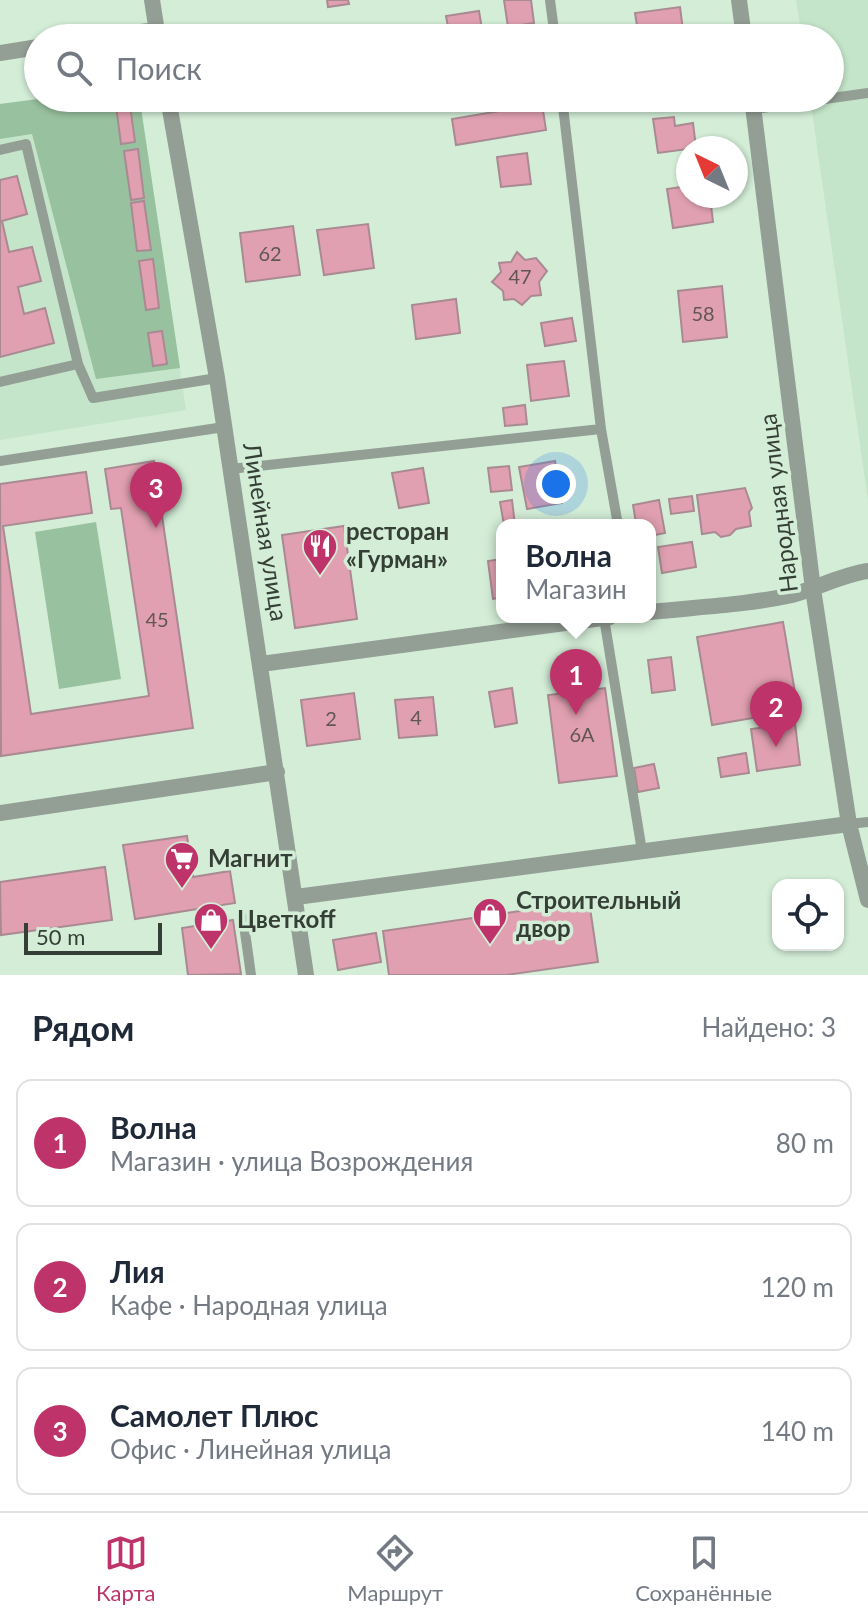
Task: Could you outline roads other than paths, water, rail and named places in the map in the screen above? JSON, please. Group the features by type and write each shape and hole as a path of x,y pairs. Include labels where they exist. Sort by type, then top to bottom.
{"street":[{"path":"152,0 156,24"},
{"path":"739,0 742,24"},
{"path":"0,53 24,49"},
{"name":"Линейная улица","path":"170,112 217,378 306,975"},
{"name":"Народная улица","path":"754,112 813,589 849,824 868,900"},
{"path":"656,611 788,596 846,574 868,571"},
{"path":"261,664 567,623"},
{"path":"0,813 277,772"},
{"path":"296,897 849,824"}],"lane":[{"path":"550,0 553,24"},
{"path":"844,95 868,93"},
{"path":"564,112 601,429 617,519"},
{"path":"0,150 26,144 78,364 93,398 217,378"},
{"path":"0,382 78,364"},
{"path":"0,461 224,427"},
{"path":"230,469 601,429"},
{"path":"605,623 642,851"},
{"path":"849,824 868,822"},
{"path":"243,918 251,975"}],"place":[{"name":"Самолет Плюс","path":"156,528"},
{"name":"ресторан «Гурман»","path":"320,577"},
{"name":"Волна","path":"576,715"},
{"name":"Лия","path":"776,747"},
{"name":"Магнит","path":"182,890"},
{"name":"Строительный двор","path":"490,946"},
{"name":"Цветкоff","path":"211,951"}]}
